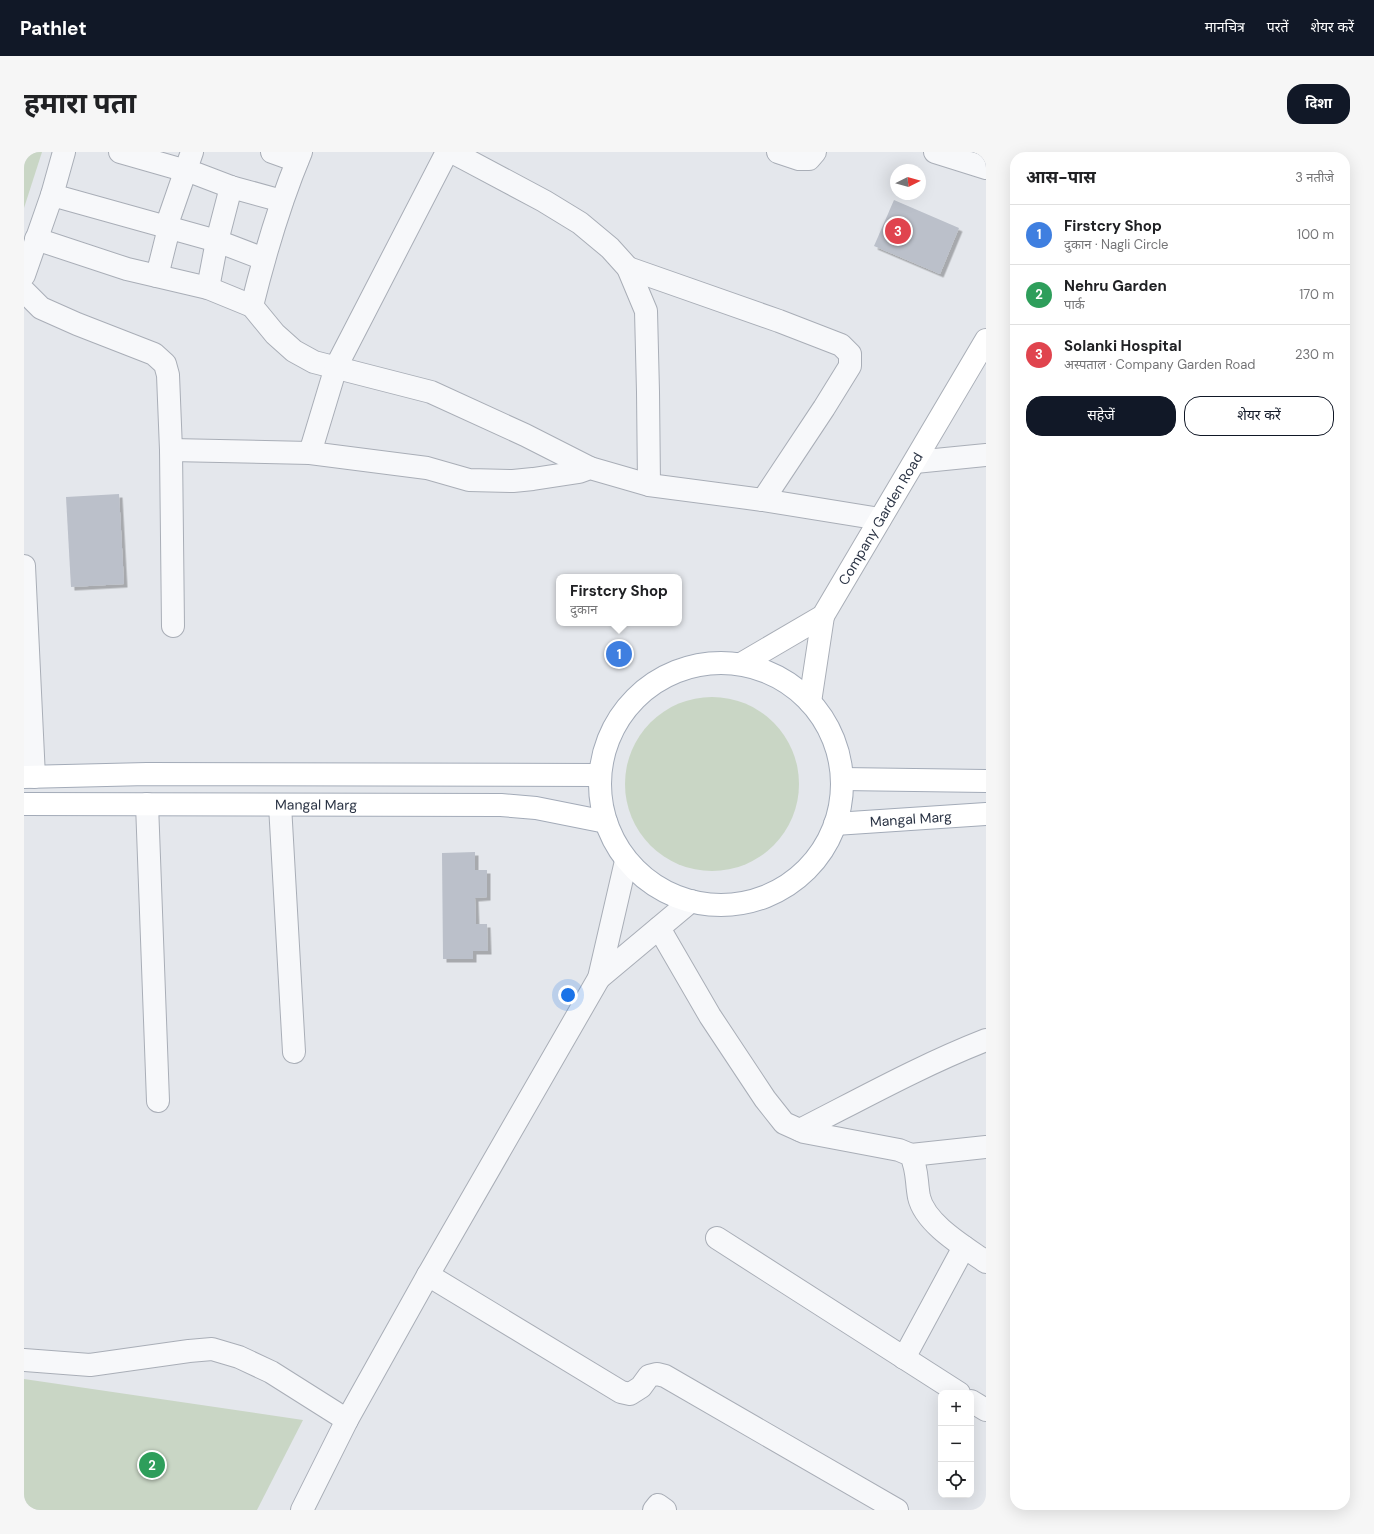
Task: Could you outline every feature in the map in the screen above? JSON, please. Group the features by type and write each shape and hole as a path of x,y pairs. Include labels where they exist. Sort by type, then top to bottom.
{"main road":[{"name":"Company Garden Road","path":"742,664 823,616 986,340"},
{"path":"810,702 823,616"},
{"path":"723,662 742,664 753,666 781,678 806,696 824,720 837,749 842,779 840,809 830,838 814,864 791,884 764,898 734,906 704,906 676,896 648,882 626,861 610,835 601,806 600,775 606,745 616,724 619,718 639,694 664,676 692,666 723,662"},
{"path":"29,777 147,774 600,775"},
{"path":"842,779 986,781"},
{"name":"Mangal Marg","path":"24,804 501,805 536,808 606,822"},
{"name":"Mangal Marg","path":"835,824 986,814"}],"street":[{"path":"24,276 52,195 64,152"},
{"path":"120,152 189,161 231,187 282,201"},
{"path":"252,306 264,259 282,201 299,156 272,152"},
{"path":"310,453 336,367 446,152"},
{"path":"452,152 544,201 580,223 610,248 628,268 646,311 649,485"},
{"path":"778,152 799,159 809,159 815,152"},
{"path":"935,152 986,168"},
{"path":"156,276 167,236 166,227 189,161"},
{"path":"208,288 231,187"},
{"path":"52,195 218,241 264,259"},
{"path":"36,239 127,269 208,288 252,306 275,334 294,351 314,362 431,392 525,435 590,468 649,485 763,500 880,519"},
{"path":"628,268 772,318 841,345 850,354 850,366 763,500"},
{"path":"24,291 41,308 77,324 154,354 165,364 168,375 171,450 173,626"},
{"path":"171,450 310,453 427,468 469,480 513,481 579,472 590,468"},
{"path":"915,462 986,454"},
{"path":"24,566 29,777"},
{"path":"147,804 158,1101"},
{"path":"280,805 294,1052"},
{"path":"302,1510 347,1420 428,1275 599,978 626,861"},
{"path":"599,978 691,901"},
{"path":"660,928 710,1016 765,1099 784,1123 804,1132 899,1150 911,1155 986,1147"},
{"path":"800,1130 917,1070 986,1040"},
{"path":"911,1155 916,1167 919,1197 924,1208 948,1236 986,1262"},
{"path":"717,1238 954,1390"},
{"path":"904,1358 964,1247"},
{"path":"428,1275 621,1392 630,1394 640,1387 649,1376 657,1374 665,1376 897,1510"},
{"path":"24,1360 90,1365 189,1350 212,1349 239,1357 271,1372 347,1420"},
{"path":"974,1403 986,1410"},
{"path":"654,1510 658,1505 665,1510"}],"green space":[{"path":"24,152 42,152 24,208"},
{"path":"712,697 729,699 745,704 767,717 779,729 788,743 795,759 799,784 797,801 792,817 779,839 767,851 753,860 737,867 712,871 695,869 679,864 657,851 645,839 636,825 629,809 625,784 627,767 632,751 645,729 657,717 671,708 687,701"},
{"path":"24,1379 303,1420 257,1510 24,1510"}],"building":[{"path":"894,200 959,228 940,274 874,246"},
{"path":"119,494 124,584 71,587 66,497"},
{"path":"475,852 475,870 487,870 487,897 475,898 476,924 487,924 488,951 473,951 473,959 443,959 442,853"}],"place":[{"name":"Solanki Hospital","path":"898,231"},
{"name":"Firstcry Shop","path":"619,654"},
{"name":"Nehru Garden","path":"152,1465"}]}
